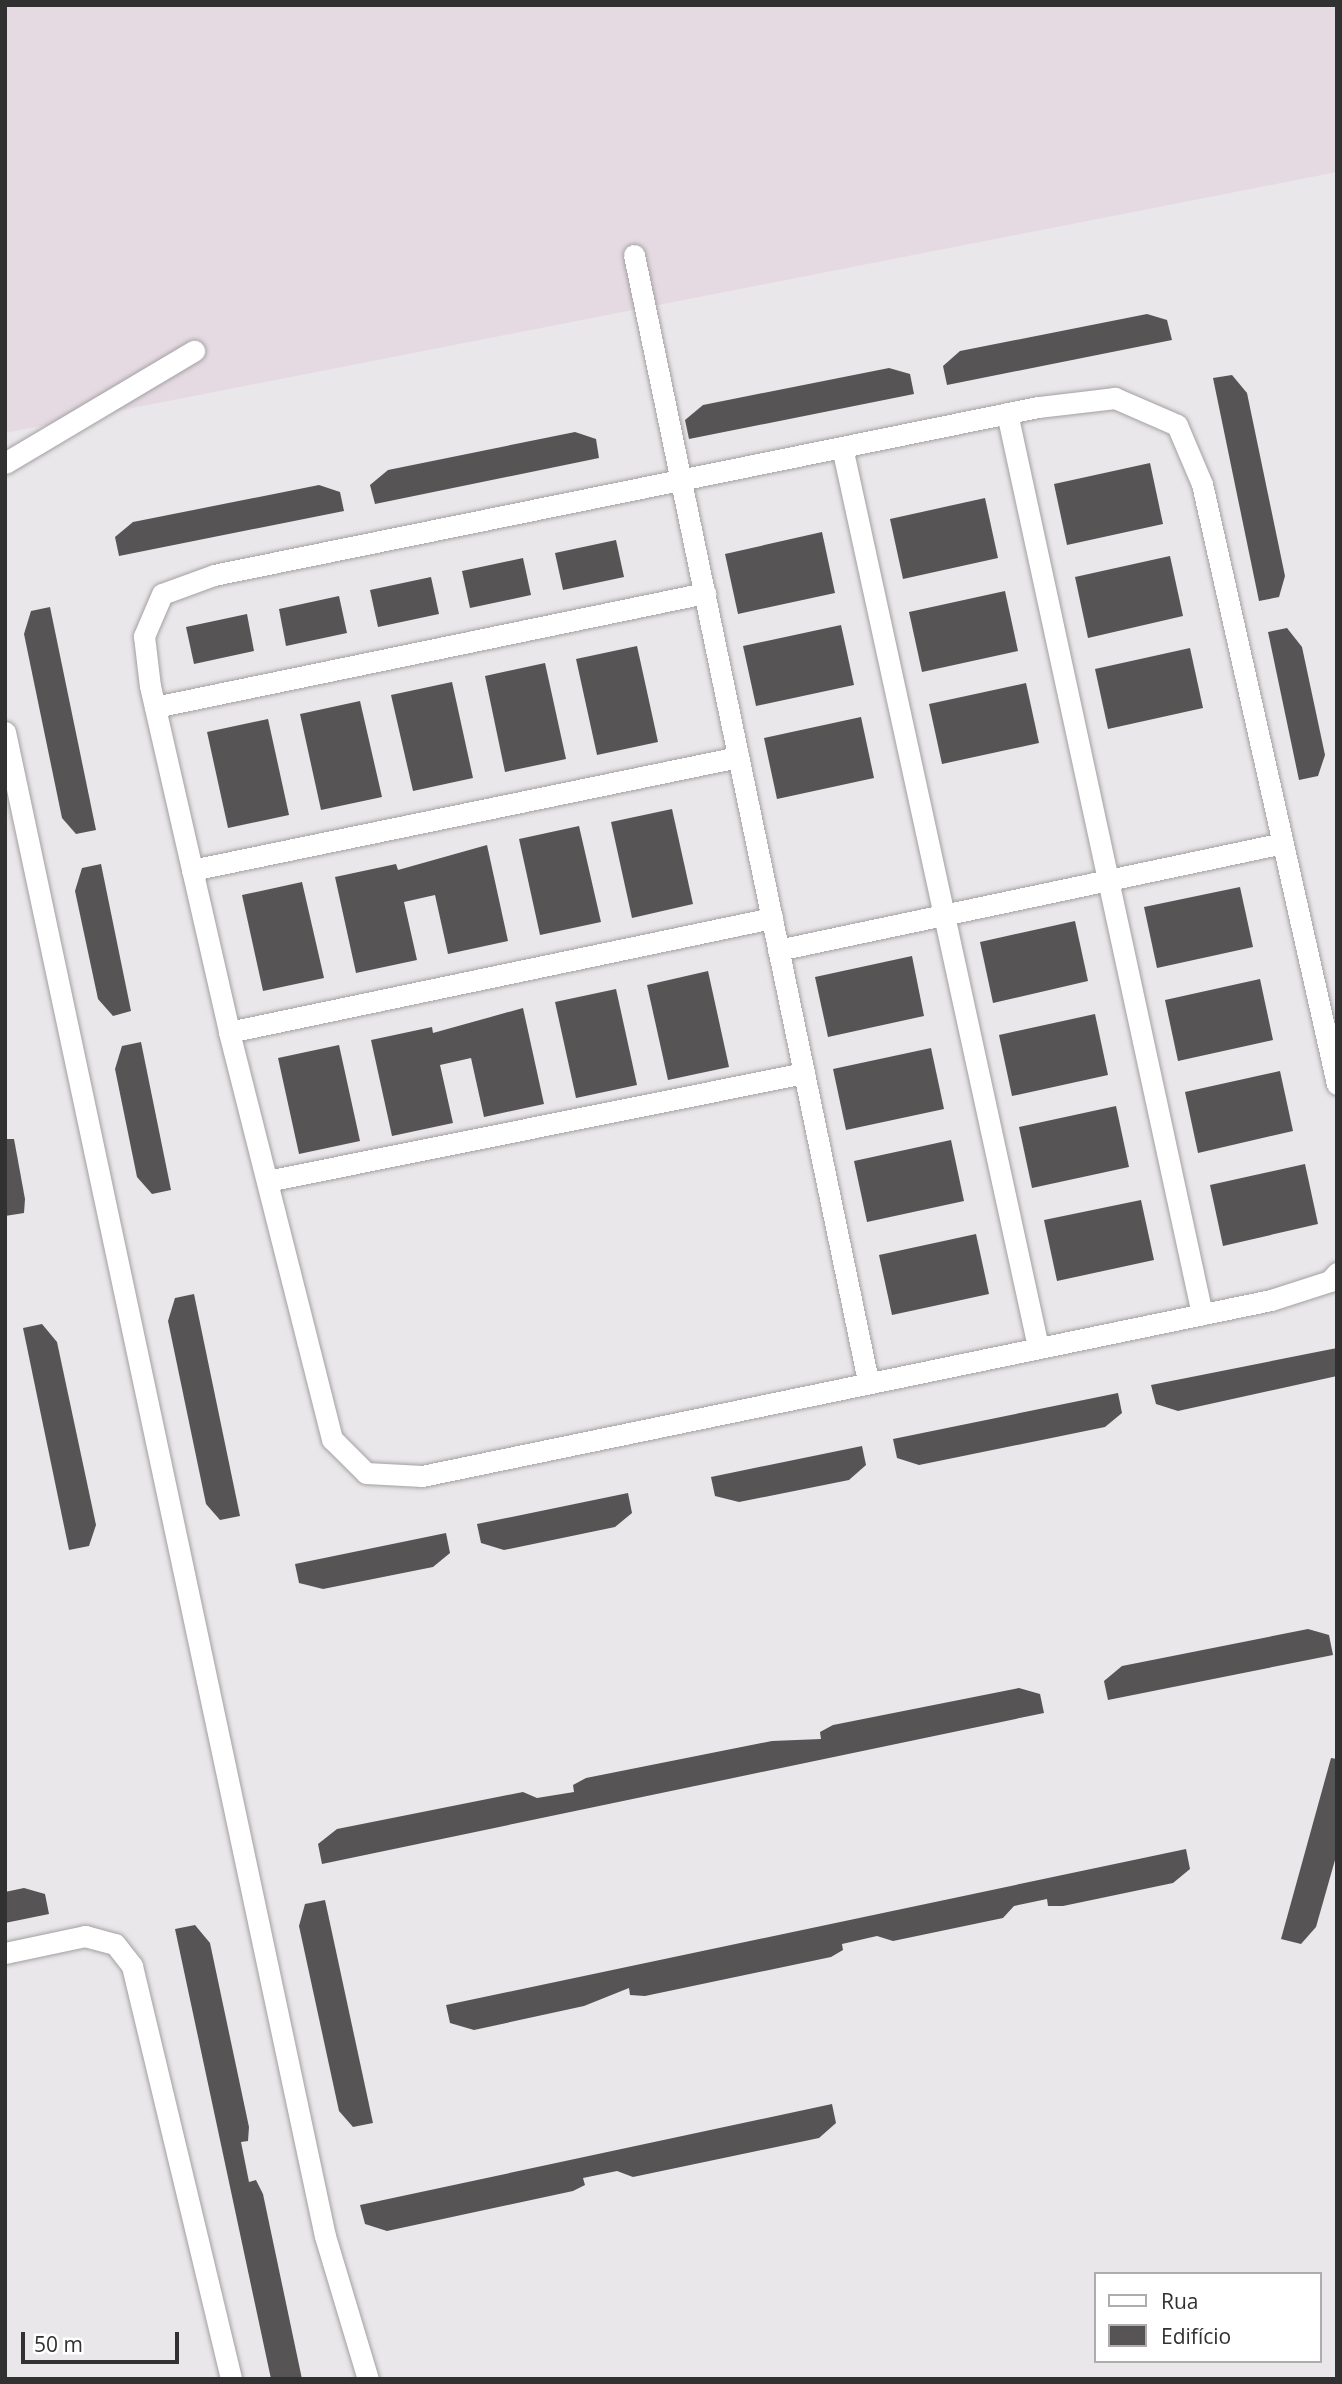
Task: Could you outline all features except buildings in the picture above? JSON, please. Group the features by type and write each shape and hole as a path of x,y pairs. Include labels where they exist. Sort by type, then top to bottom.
{"street":[{"path":"634,255 868,1381"},
{"path":"5,463 194,351"},
{"path":"1337,1084 1202,484 1177,425 1115,398 1007,413 214,575 162,594 144,636 155,707 229,1032 332,1439 366,1473 422,1476 868,1381 1271,1300 1330,1281 1337,1273"},
{"path":"1007,413 1202,1314"},
{"path":"842,447 1038,1347"},
{"path":"155,707 705,593"},
{"path":"5,732 326,2236 368,2379"},
{"path":"192,870 738,757"},
{"path":"778,950 1283,844"},
{"path":"229,1032 772,918"},
{"path":"267,1181 804,1073"},
{"path":"5,1953 85,1936 115,1944 132,1966 232,2379"}],"shaded area":[{"path":"5,5 1337,5 1337,172 5,433"}]}
